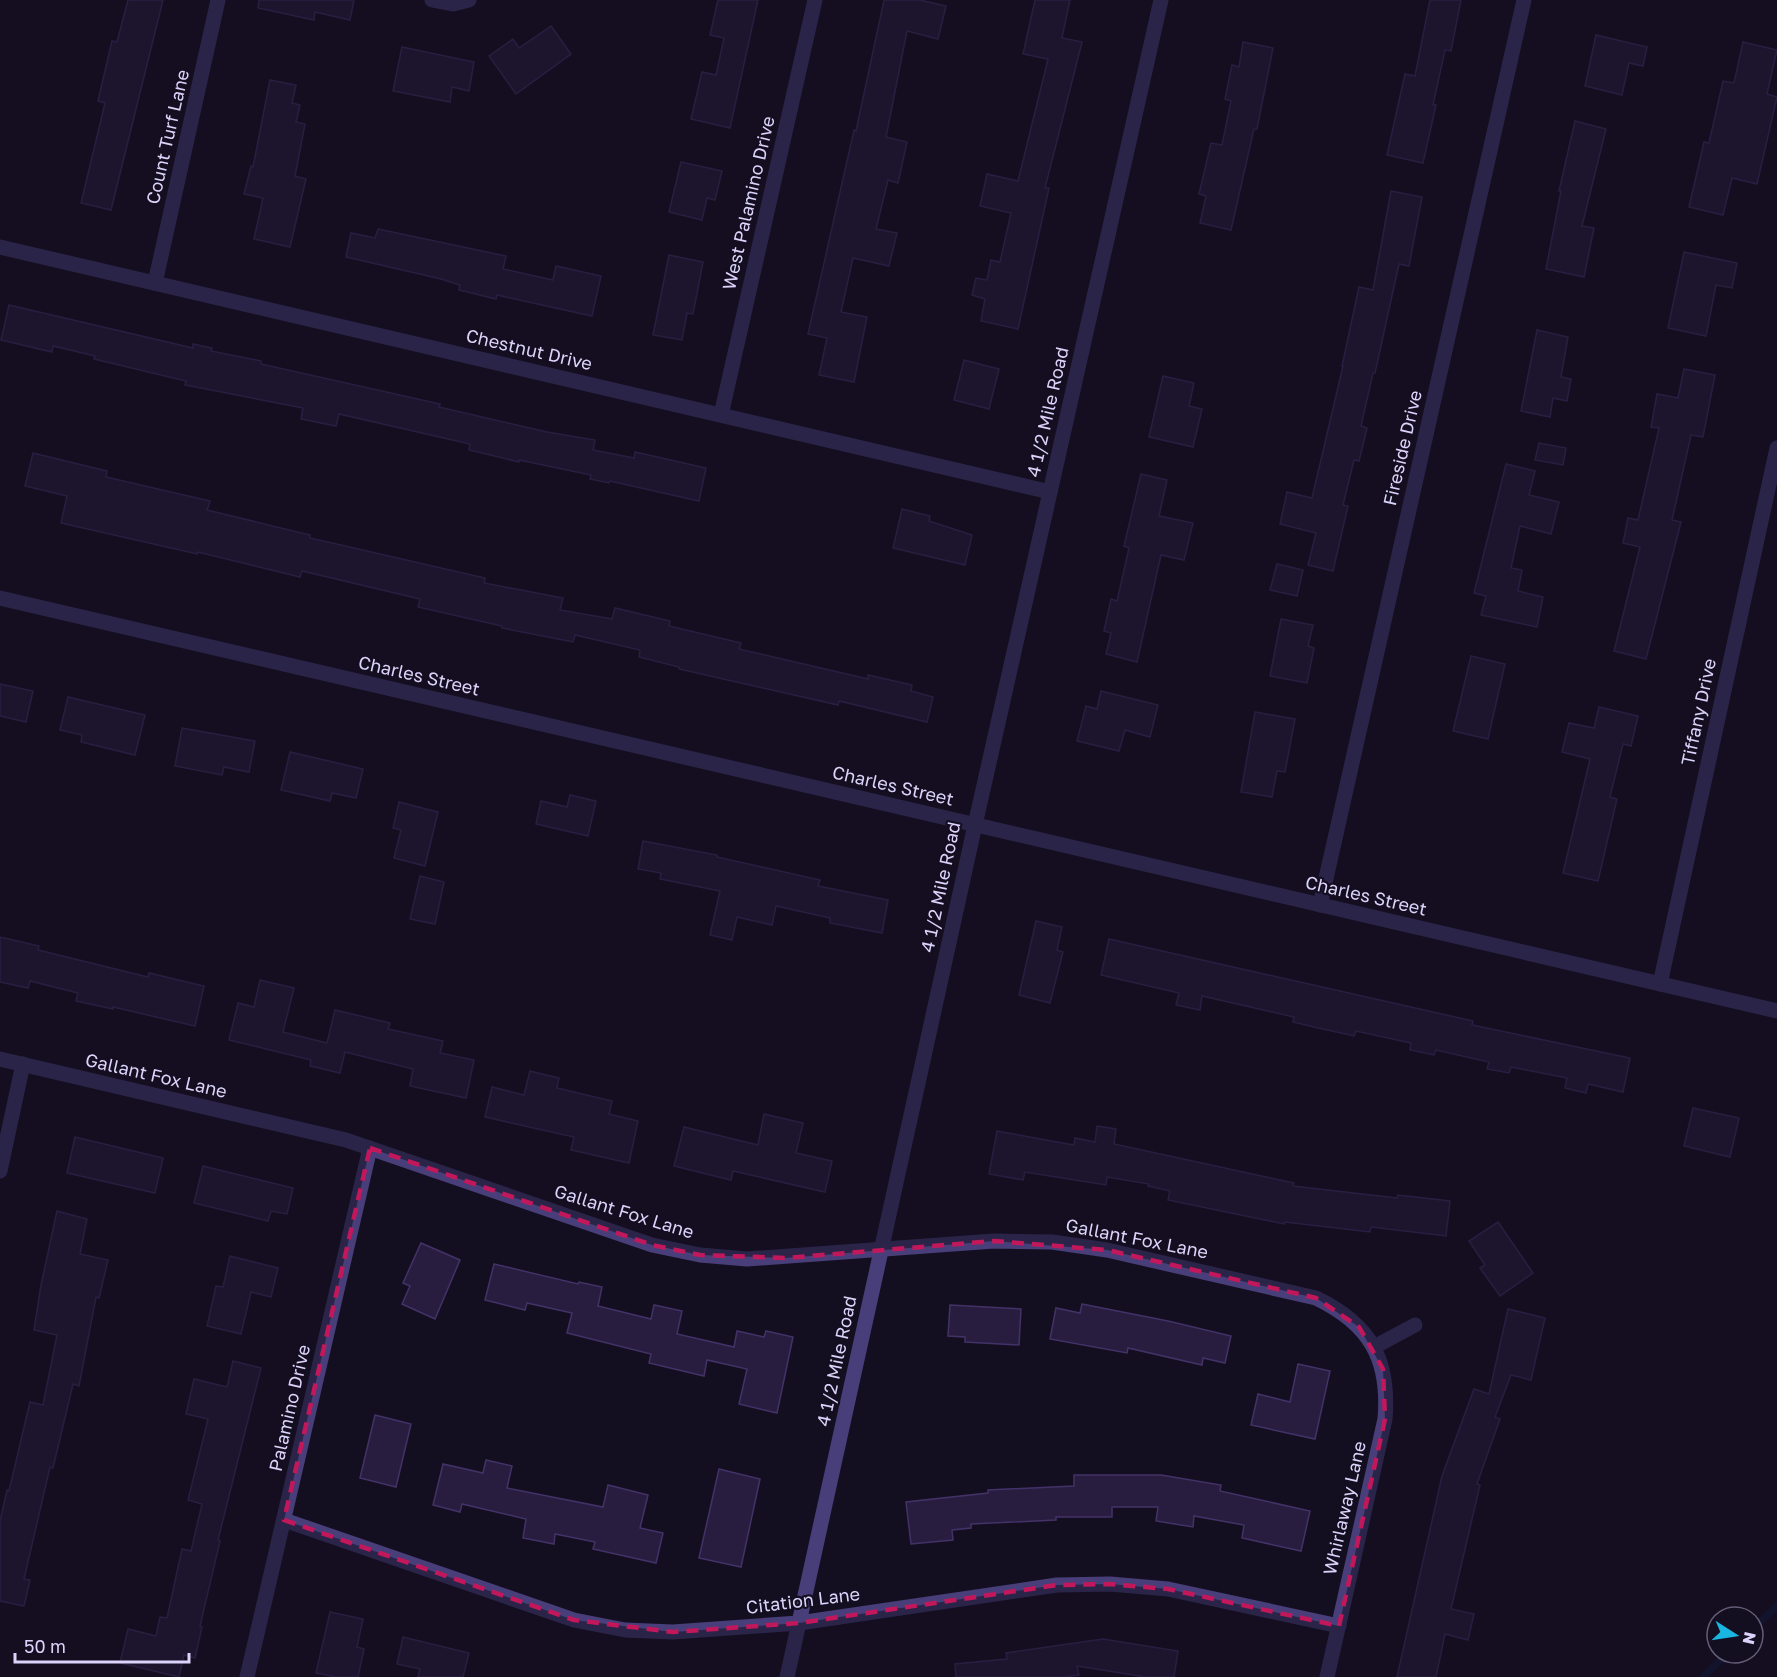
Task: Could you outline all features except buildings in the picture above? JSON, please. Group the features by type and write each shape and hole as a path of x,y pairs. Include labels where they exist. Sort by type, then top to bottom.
{"street":[{"name":"Count Turf Lane","path":"155,283 218,0"},
{"path":"432,0 453,4 469,0"},
{"name":"West Palamino Drive","path":"721,415 815,0"},
{"name":"4 1/2 Mile Road","path":"787,1677 975,825 1161,0"},
{"name":"Fireside Drive","path":"1320,905 1524,0"},
{"name":"Chestnut Drive","path":"0,247 1050,492"},
{"name":"Tiffany Drive","path":"1660,984 1777,448"},
{"name":"Charles Street","path":"0,598 1777,1011"},
{"name":"Gallant Fox Lane","path":"0,1059 346,1140 652,1245 700,1255 747,1259 994,1241 1052,1242 1107,1250 1316,1298 1339,1309 1359,1327 1374,1347"},
{"path":"0,1172 23,1065"},
{"name":"Palamino Drive","path":"247,1677 370,1148"},
{"path":"1374,1347 1414,1325"},
{"name":"Whirlaway Lane","path":"1327,1677 1385,1419 1387,1394 1383,1369 1374,1347"},
{"name":"Citation Lane","path":"284,1520 574,1620 625,1630 673,1632 799,1623 1057,1585 1110,1584 1168,1588 1339,1626"}],"highlighted area":[{"path":"370,1148 652,1245 700,1255 786,1258 994,1241 1107,1250 1316,1298 1359,1327 1383,1369 1385,1419 1339,1626 1168,1589 1110,1584 1057,1585 799,1623 673,1632 574,1620 284,1520"}],"waterway":[{"path":"1765,1618 1777,1606"},
{"path":"1703,1677 1716,1665"}]}
